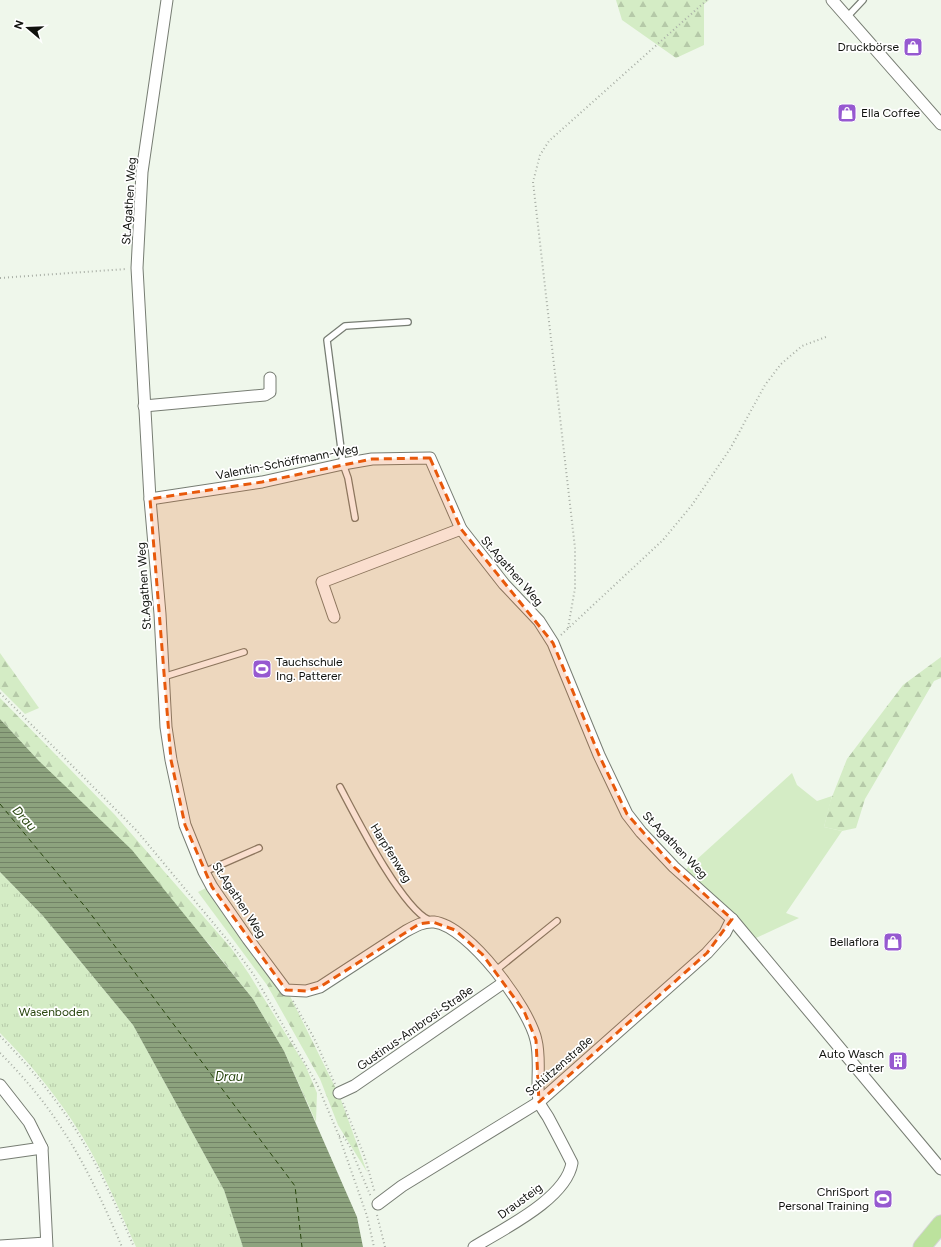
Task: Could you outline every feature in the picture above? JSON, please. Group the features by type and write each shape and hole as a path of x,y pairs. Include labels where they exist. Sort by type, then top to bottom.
{"main road":[{"path":"922,1247 941,1224"},
{"path":"933,1247 936,1244 941,1243"}],"street":[{"name":"St.Agathen Weg","path":"167,0 142,172 137,268 144,406 160,614 166,727 171,760 185,825 204,872 212,887 248,939 286,990"},
{"path":"832,0 941,124"},
{"path":"144,406 265,395 270,392 270,378"},
{"name":"St.Agathen Weg","path":"430,458 461,529 504,584 539,621 553,643 599,755 628,814 641,832 674,867 732,919 941,1169"},
{"name":"Valentin-Schöffmann-Weg","path":"150,498 262,482 372,459 430,458"},
{"path":"334,617 322,582 461,529"},
{"name":"Schützenstraße","path":"377,1205 402,1186 539,1102 707,953 725,933 732,919"},
{"path":"286,990 306,991 320,987 419,924 433,922 444,925 455,930 482,954 524,1011 536,1040 539,1061 539,1102"},
{"name":"Gustinus-Ambrosi-Straße","path":"339,1093 354,1086 503,983"},
{"path":"0,1085 29,1122 42,1148 47,1245 0,1246"},
{"name":"Drausteig","path":"474,1247 540,1206 561,1186 571,1170 572,1163 570,1158 539,1102"},
{"path":"0,1154 42,1148"}],"lane":[{"path":"847,17 864,0"},
{"path":"355,518 348,478 343,464 327,340 345,326 408,322"},
{"path":"163,677 244,652"},
{"name":"Harpfenweg","path":"340,787 390,875 422,917 433,922"},
{"path":"204,872 259,848"},
{"path":"495,971 557,922"}],"path":[{"path":"568,628 575,588 575,548 533,182 540,156 548,141 707,0"},
{"path":"0,278 137,268"},
{"path":"553,643 663,540 692,505 730,449 765,385 781,364 802,346 826,337"},
{"path":"0,693 137,831 234,948 254,975 317,1084 339,1136 367,1216 374,1247"},
{"path":"286,990 314,1038 339,1093 364,1155 377,1205 385,1247"},
{"path":"0,1036 26,1063 72,1125 105,1184 134,1247"},
{"path":"0,1053 40,1099 63,1130 91,1181 122,1247"},
{"path":"339,1136 344,1137 350,1147 377,1205"}],"highlighted area":[{"path":"430,458 461,529 553,643 599,755 627,814 674,867 732,919 707,953 539,1102 536,1040 524,1011 482,954 455,930 433,922 419,924 320,987 306,991 286,990 212,887 185,825 171,760 150,499 262,482 372,459"}],"green space":[{"path":"616,0 709,0 704,4 704,45 676,58 622,20"},
{"path":"0,653 39,708 25,714 0,689"},
{"path":"941,657 941,678 934,681 865,799 856,828 842,831 824,827 830,802 847,759 903,685"},
{"path":"0,698 115,815 231,948 249,974 306,1067 317,1093 316,1122 284,1051 253,999 210,945 0,719"},
{"path":"792,773 797,785 817,801 832,796 824,827 842,831 786,913 799,918 756,938 684,871"},
{"name":"Wasenboden","path":"0,872 43,916 133,1025 224,1190 243,1247 136,1247 115,1199 91,1152 73,1122 57,1098 39,1076 0,1033"},
{"path":"208,887 273,978 267,985 198,892"},
{"path":"273,978 290,996 340,1097 367,1172 338,1125 320,1079 267,985"}],"water":[{"name":"Drau","path":"0,719 39,761 132,850 253,999 284,1051 357,1217 363,1247 243,1247 224,1190 133,1025 43,916 0,872"}],"ferry route":[{"path":"0,804 87,909 295,1186 302,1247"}],"place":[{"name":"Druckbörse","path":"913,47"},
{"name":"Ella Coffee","path":"847,113"},
{"name":"Tauchschule Ing. Patterer","path":"262,669"},
{"name":"Bellaflora","path":"893,942"},
{"name":"Auto Wasch Center","path":"898,1061"},
{"name":"ChriSport Personal Training","path":"883,1199"}]}
